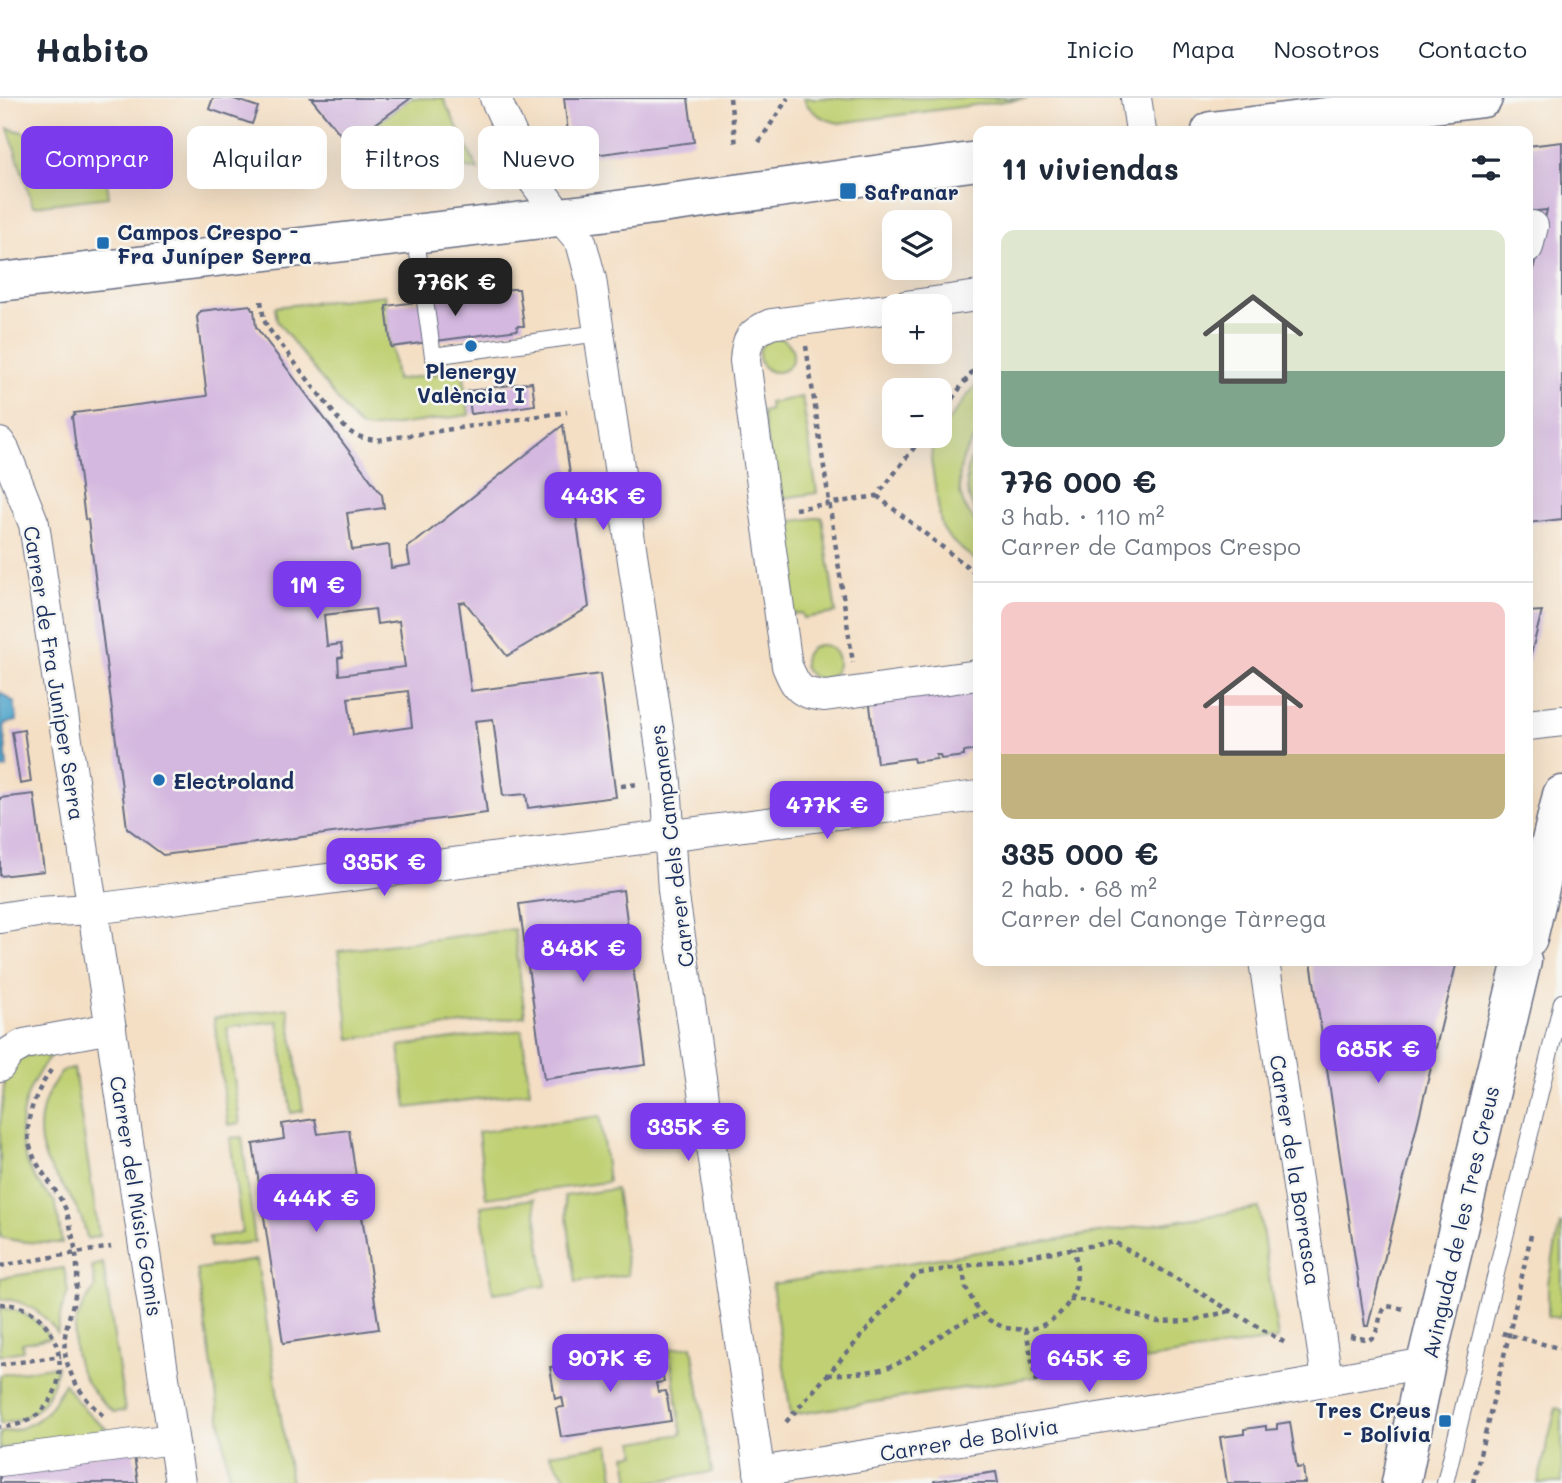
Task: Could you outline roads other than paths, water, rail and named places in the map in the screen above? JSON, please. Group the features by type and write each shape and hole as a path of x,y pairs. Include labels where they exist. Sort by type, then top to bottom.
{"street":[{"name":"Carrer dels Campaners","path":"495,98 533,180 581,242 591,279 666,782 673,890 760,1478"},
{"path":"1136,98 1140,126"},
{"path":"1252,126 1483,98"},
{"path":"0,282 560,216 973,162"},
{"path":"952,300 973,297"},
{"path":"882,310 771,324 756,330 746,344 745,361 787,666 795,685 808,694 825,696 973,676"},
{"name":"Carrer de Fra Juníper Serra","path":"0,443 34,524 93,909"},
{"path":"1533,724 1562,721"},
{"path":"1533,917 1562,795"},
{"path":"0,918 38,912 93,909 973,797"},
{"name":"Carrer del Músic Gomis","path":"93,909 180,1483"},
{"name":"Carrer de la Borrasca","path":"1265,966 1327,1379"},
{"name":"Avinguda de les Tres Creus","path":"1401,1483 1426,1363 1521,966"},
{"path":"0,1066 10,1052 24,1044 111,1028"},
{"name":"Carrer de Bolívia","path":"760,1478 1426,1363"},
{"path":"0,1461 173,1439"}],"lane":[{"path":"415,233 433,356 599,333"},
{"path":"1445,1483 1562,1002"}],"water":[{"path":"0,692 14,702 17,721 4,724 7,768 0,769"}],"place":[{"name":"Safranar","path":"848,191"},
{"name":"Campos Crespo - Fra Juníper Serra","path":"103,243"},
{"name":"Plenergy València I","path":"471,346"},
{"name":"Electroland","path":"159,780"},
{"name":"Tres Creus - Bolívia","path":"1445,1421"}]}
